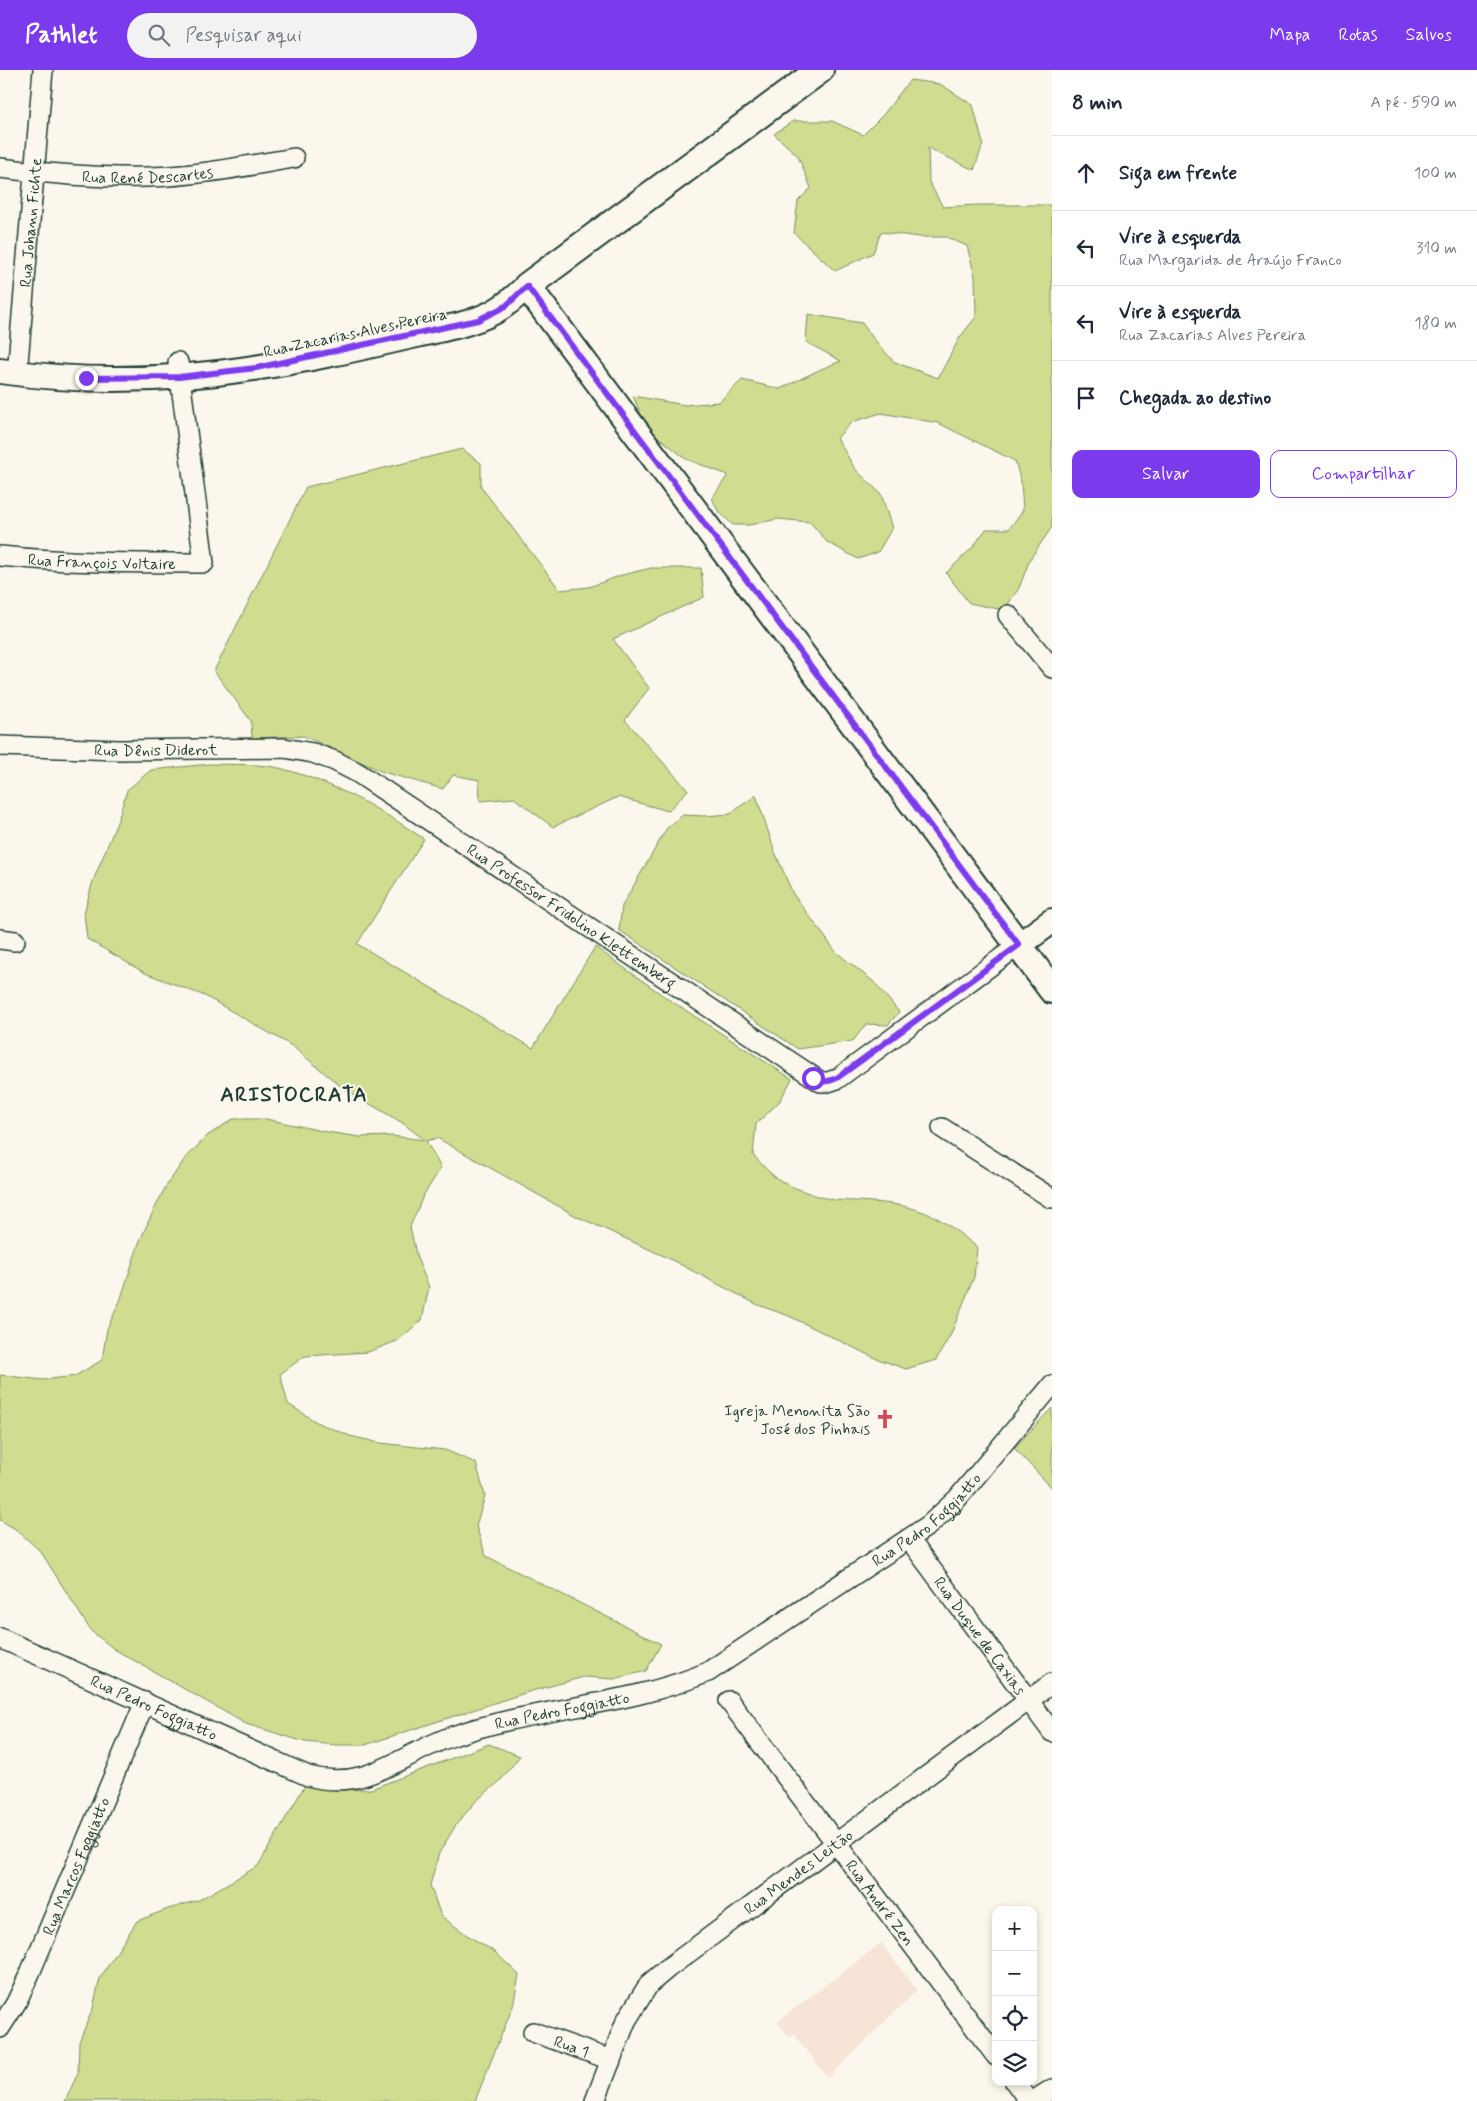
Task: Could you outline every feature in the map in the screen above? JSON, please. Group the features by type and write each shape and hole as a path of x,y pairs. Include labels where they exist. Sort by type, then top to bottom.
{"main road":[{"name":"Rua Zacarias Alves Pereira","path":"527,286 820,70"},
{"path":"527,286 1052,990"}],"street":[{"name":"Rua Johann Fichte","path":"9,365 34,172 43,70"},
{"name":"Rua René Descartes","path":"0,168 66,176 149,177 198,173 294,158"},
{"name":"Rua Zacarias Alves Pereira","path":"9,365 109,364 178,370 437,316 527,286"},
{"name":"Rua François Voltaire","path":"0,556 51,561 104,563 204,563 178,370"},
{"path":"1008,615 1052,668"},
{"name":"Rua Dênis Diderot","path":"0,746 119,750 284,748 313,753"},
{"name":"Rua Professor Fridolino Klettemberg","path":"313,753 335,761 358,774 821,1082 828,1082 837,1078 1019,945"},
{"path":"1019,945 1052,921"},
{"path":"942,1128 1051,1197"},
{"name":"Rua Pedro Foggiatto","path":"0,1638 308,1776 330,1780 355,1780 372,1774 427,1746 452,1736 668,1686 708,1672 929,1524 957,1499 1052,1385"},
{"name":"Rua Duque de Caxias","path":"909,1539 1052,1732"},
{"name":"Rua Mendes Leitão","path":"595,2101 626,2021 649,1984 1052,1683"},
{"name":"Rua André Zen","path":"729,1701 992,2051"},
{"name":"Rua Marcos Foggiatto","path":"0,2028 16,2002 30,1973 144,1702"},
{"name":"Rua 1","path":"534,2032 611,2060"},
{"path":"1018,2086 1031,2101 1052,2089"}],"shaded area":[{"path":"881,1943 917,1990 828,2078 794,2034 790,2038 777,2022"}],"green space":[{"path":"910,80 940,84 973,105 983,144 974,170 928,148 929,182 943,207 1052,205 1052,527 1030,559 1019,588 1004,610 969,603 946,573 973,547 986,529 1009,529 1023,510 1021,482 1015,461 938,423 881,413 852,422 837,438 855,469 881,494 892,528 878,552 858,559 827,542 810,522 778,519 749,525 733,525 718,511 712,498 728,475 686,459 646,427 633,396 685,405 719,402 742,380 780,389 841,361 806,342 808,314 862,323 894,362 938,378 960,337 976,317 975,276 967,246 946,237 919,237 881,232 873,253 835,271 794,233 798,201 811,188 798,156 774,134 793,121 832,121 863,135 883,115"},
{"path":"462,449 481,463 481,487 560,590 589,587 622,575 651,568 701,568 704,597 613,639 649,688 625,720 688,790 668,811 618,797 553,827 514,798 480,801 479,780 453,775 443,789 383,772 304,736 252,738 251,721 214,671 306,487"},
{"path":"210,764 266,766 302,775 339,789 391,817 424,839 357,944 533,1048 595,947 668,999 792,1079 779,1102 756,1124 753,1155 775,1177 795,1188 829,1199 881,1203 915,1209 940,1220 977,1247 974,1277 951,1334 936,1360 906,1369 875,1358 789,1316 758,1305 666,1257 576,1216 437,1138 426,1141 441,1168 423,1196 410,1227 417,1258 429,1287 422,1320 397,1341 368,1352 305,1356 280,1374 288,1404 318,1423 350,1436 380,1443 445,1450 476,1463 485,1496 476,1526 486,1556 661,1644 646,1671 614,1679 584,1677 528,1692 365,1745 305,1742 246,1724 114,1649 91,1631 41,1552 17,1530 0,1520 0,1375 43,1380 75,1376 102,1360 107,1329 120,1301 139,1243 151,1216 165,1188 184,1160 207,1136 233,1119 266,1119 360,1137 392,1136 425,1140 401,1122 344,1089 292,1046 205,996 145,973 87,939 84,913 93,881 118,820 127,790 151,770"},
{"path":"756,795 775,852 793,894 836,952 875,983 899,1012 888,1025 866,1024 853,1041 798,1049 619,930 622,906 667,828 683,815 730,814"},
{"path":"1052,1408 1052,1488 1014,1448"},
{"path":"489,1744 520,1756 500,1781 476,1801 456,1825 439,1853 430,1885 441,1916 495,1952 519,1975 513,2006 475,2101 65,2101 78,2073 79,2042 93,2008 100,1978 137,1921 199,1900 258,1866 305,1785 338,1790 371,1789"}],"place":[{"name":"Igreja Menonita São José dos Pinhais","path":"885,1419"}],"district":[{"name":"ARISTOCRATA","path":"294,1094"}],"route":[{"path":"86,378 179,377 256,368 293,361 478,320 506,306 527,286 1019,945 837,1078 828,1082 821,1082 813,1078"}]}
